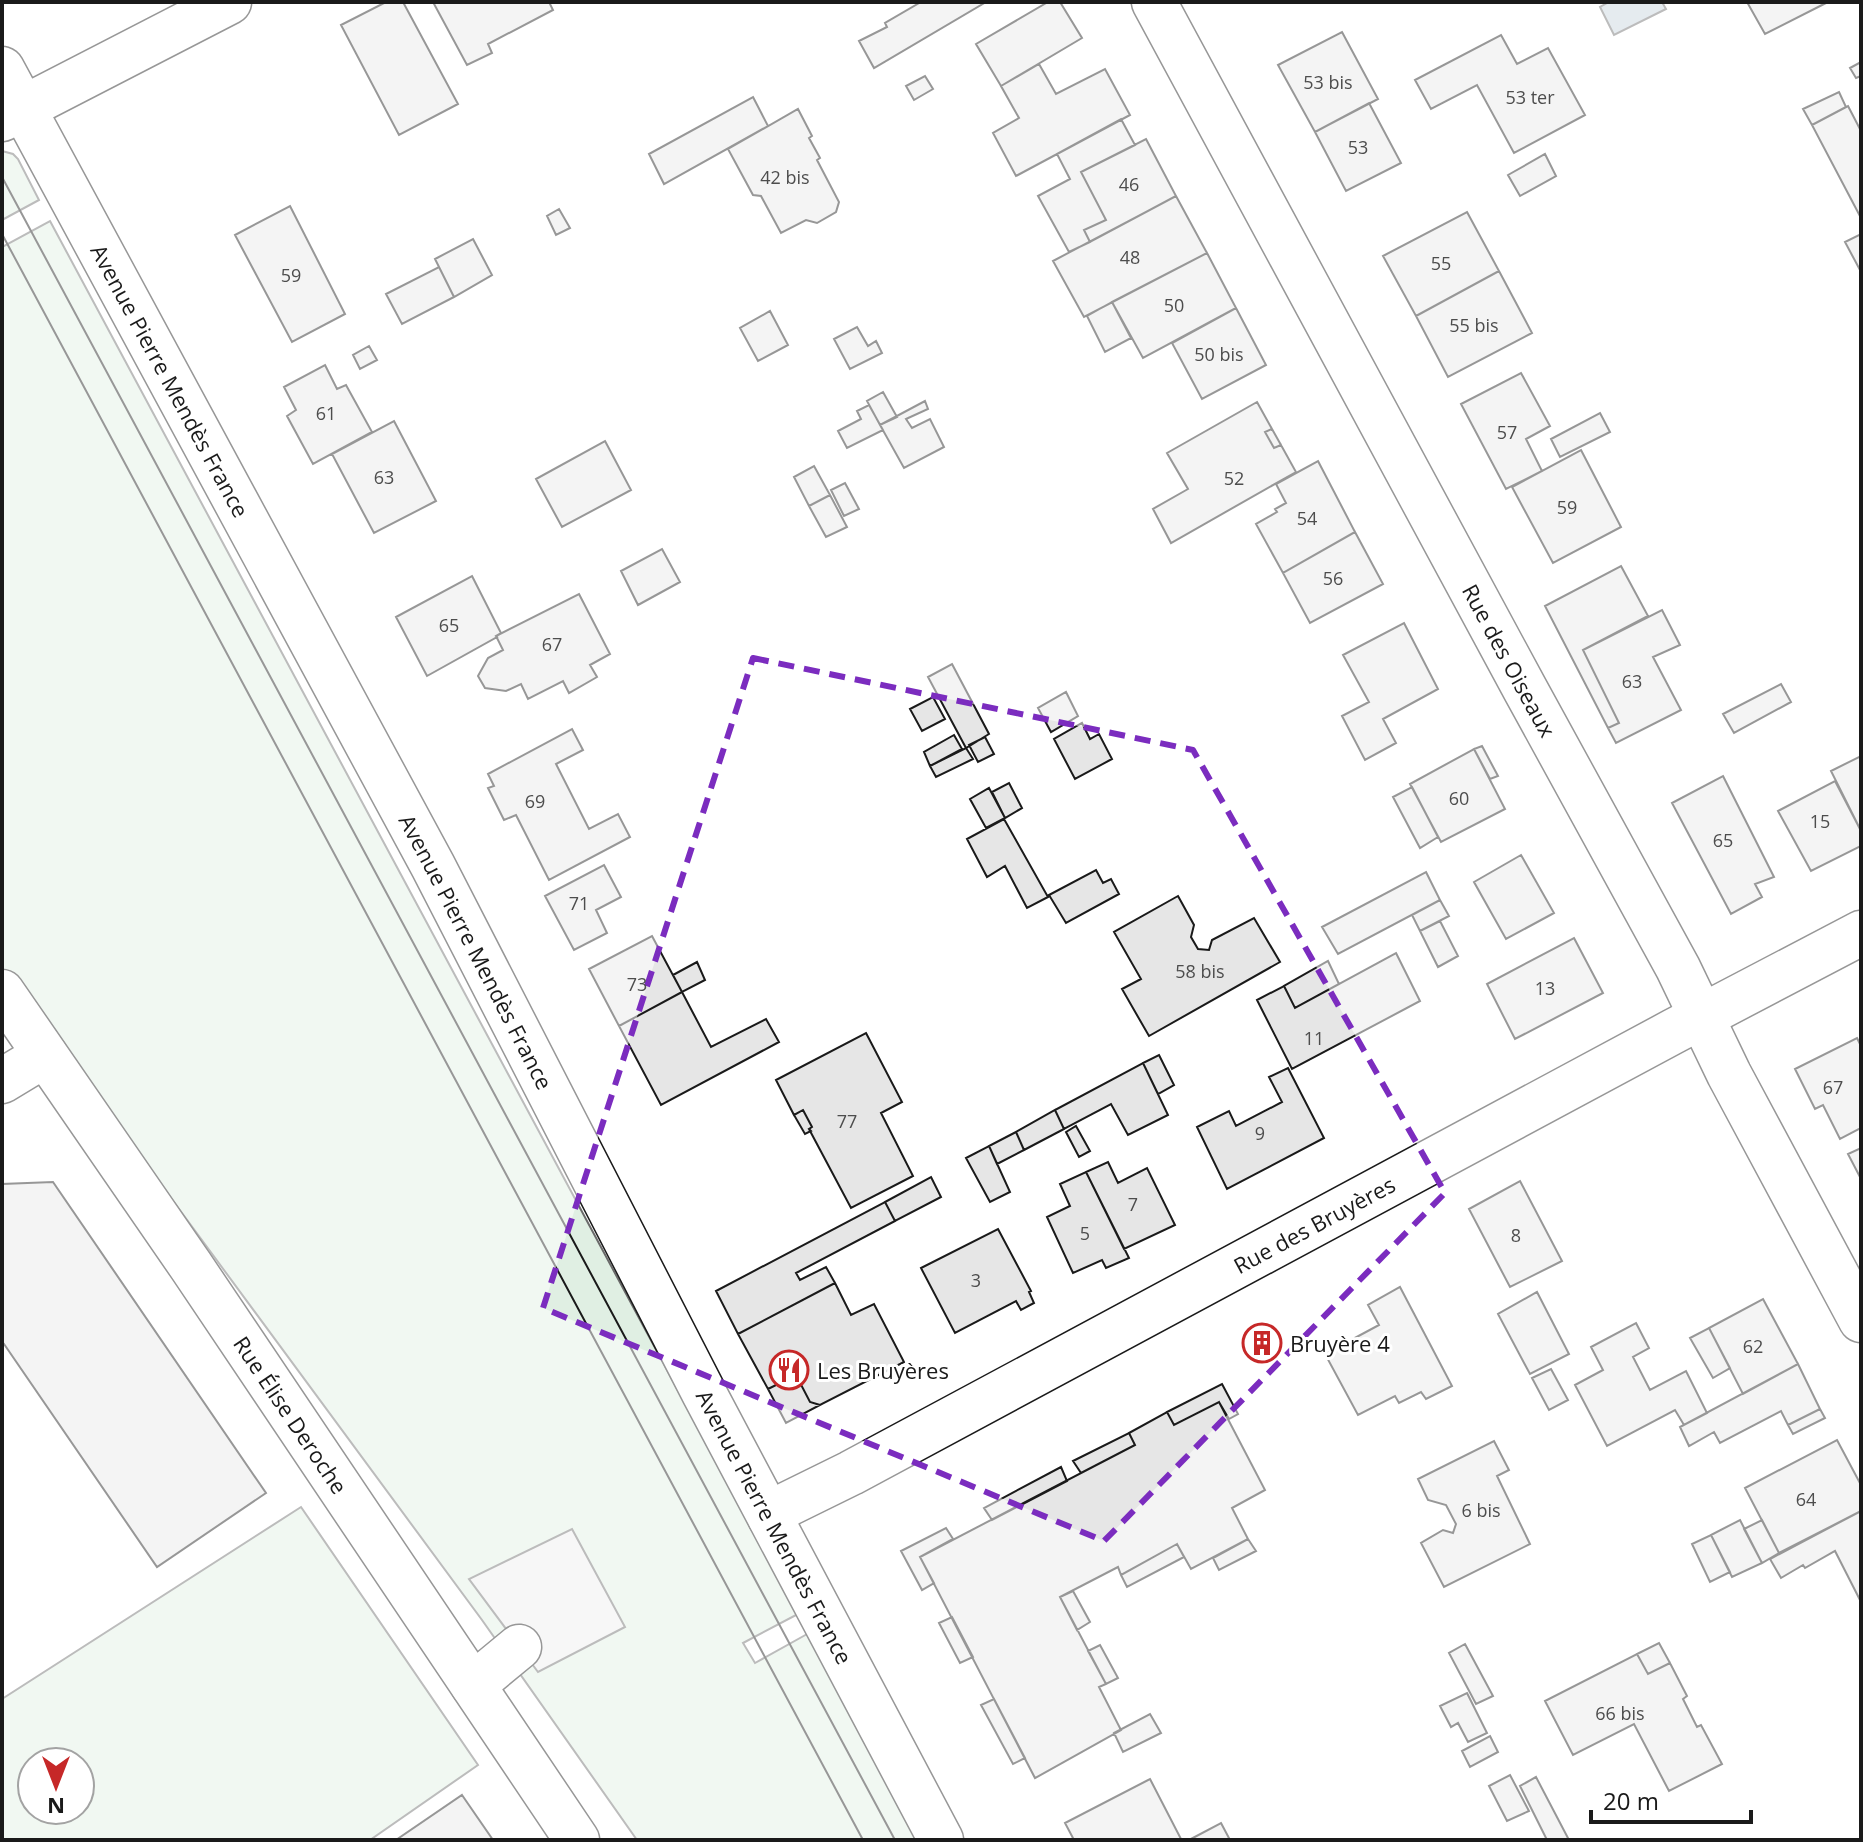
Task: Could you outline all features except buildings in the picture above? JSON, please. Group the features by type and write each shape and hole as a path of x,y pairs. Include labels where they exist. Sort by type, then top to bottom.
{"street":[{"path":"12,114 229,2"},
{"name":"Rue des Oiseaux","path":"1154,2 1678,968 1701,1018 1861,1320"},
{"name":"Avenue Pierre Mendès France","path":"2,69 12,114 433,866 689,1364 941,1840"},
{"name":"Rue des Bruyères","path":"770,1517 788,1504 1861,933"},
{"name":"Rue Élise Deroche","path":"2,992 191,1266 577,1840"},
{"path":"2,1081 45,1055"},
{"path":"473,1685 519,1647"}],"highlighted area":[{"path":"753,658 1193,750 1445,1193 1104,1541 543,1308"}],"green space":[{"path":"2,151 18,159 39,200 2,220"},
{"path":"50,221 798,1614 743,1643 755,1663 809,1633 920,1840 637,1840 482,1620 2,969 2,247"},
{"path":"301,1507 478,1765 370,1840 2,1840 2,1699"}],"shaded area":[{"path":"1609,2 1662,2 1666,9 1614,35 1600,7"},
{"path":"572,1529 625,1627 538,1672 469,1579"}],"tram line":[{"path":"2,177 895,1840"},
{"path":"2,234 863,1840"}],"place":[{"name":"Bruyère 4","path":"1262,1343"},
{"name":"Les Bruyères","path":"789,1370"}]}
